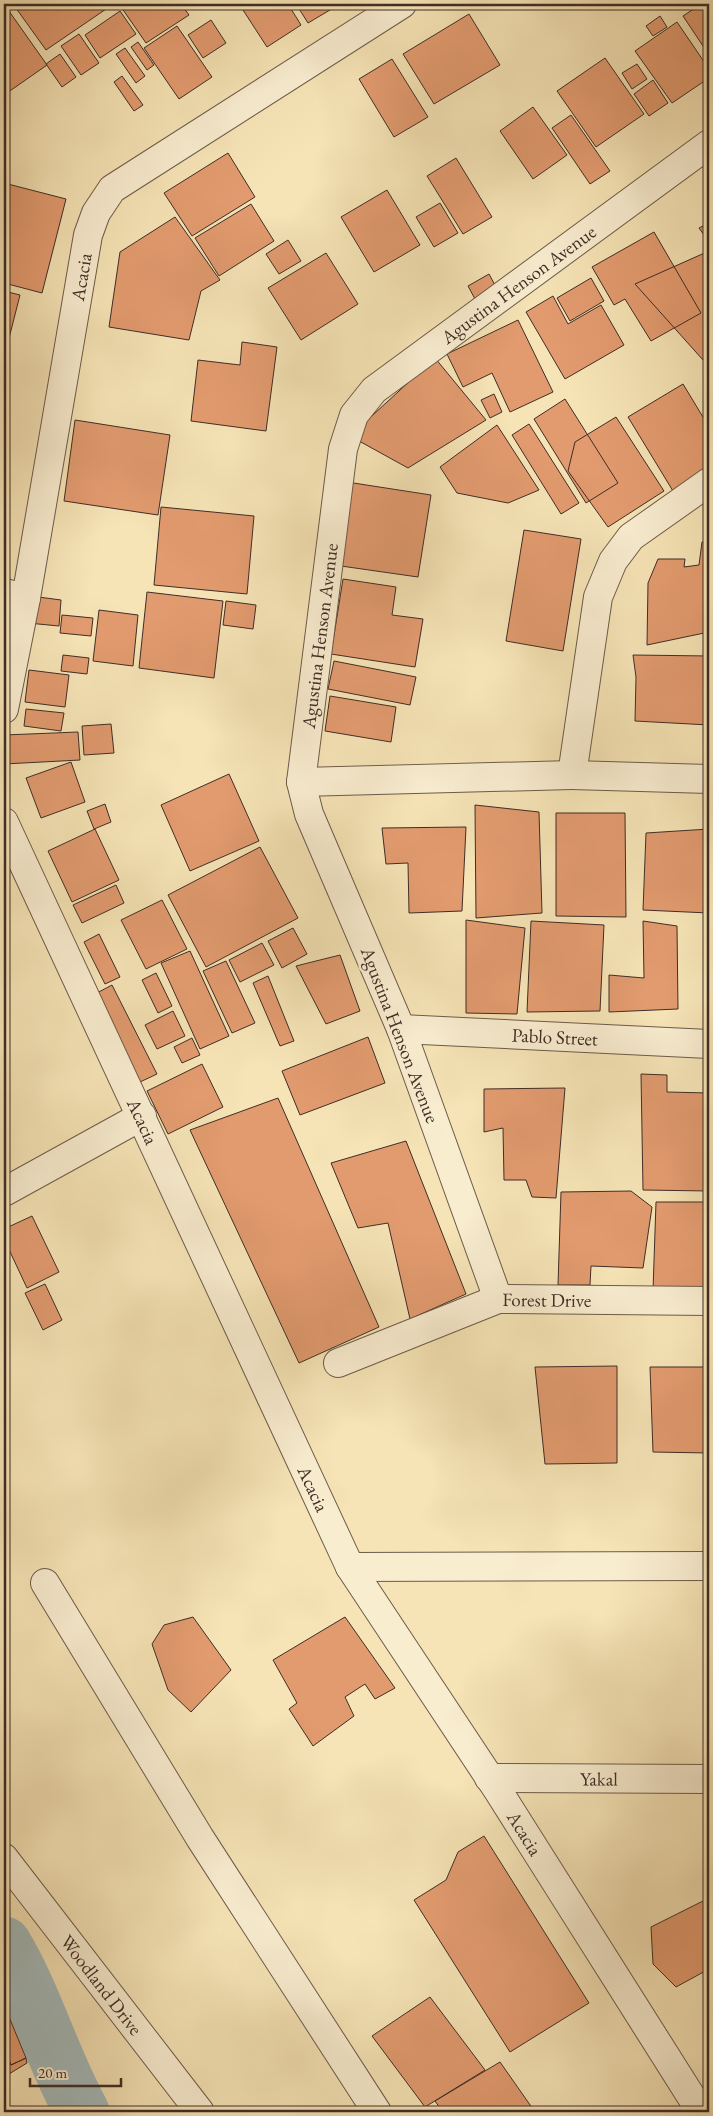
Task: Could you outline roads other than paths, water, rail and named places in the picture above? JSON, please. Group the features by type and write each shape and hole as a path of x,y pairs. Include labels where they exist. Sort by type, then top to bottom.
{"street":[{"name":"Acacia","path":"4,709 15,596 88,235 96,213 112,189 402,4"},
{"name":"Agustina Henson Avenue","path":"498,1299 400,1029 309,814 301,782 343,449 354,415 374,390 709,144"},
{"path":"572,775 598,597 613,561 631,537 709,482"},
{"path":"301,782 572,775 709,778"},
{"name":"Acacia","path":"4,822 350,1567 490,1778 701,2112"},
{"name":"Pablo Street","path":"400,1029 709,1044"},
{"path":"4,1192 142,1116"},
{"name":"Forest Drive","path":"338,1363 498,1299 709,1300"},
{"path":"350,1567 709,1566"},
{"path":"45,1583 200,1838 378,2112"},
{"name":"Yakal","path":"490,1778 709,1780"},
{"name":"Woodland Drive","path":"4,1858 200,2112"}],"waterway":[{"path":"4,1944 25,1985 82,2112"}]}
